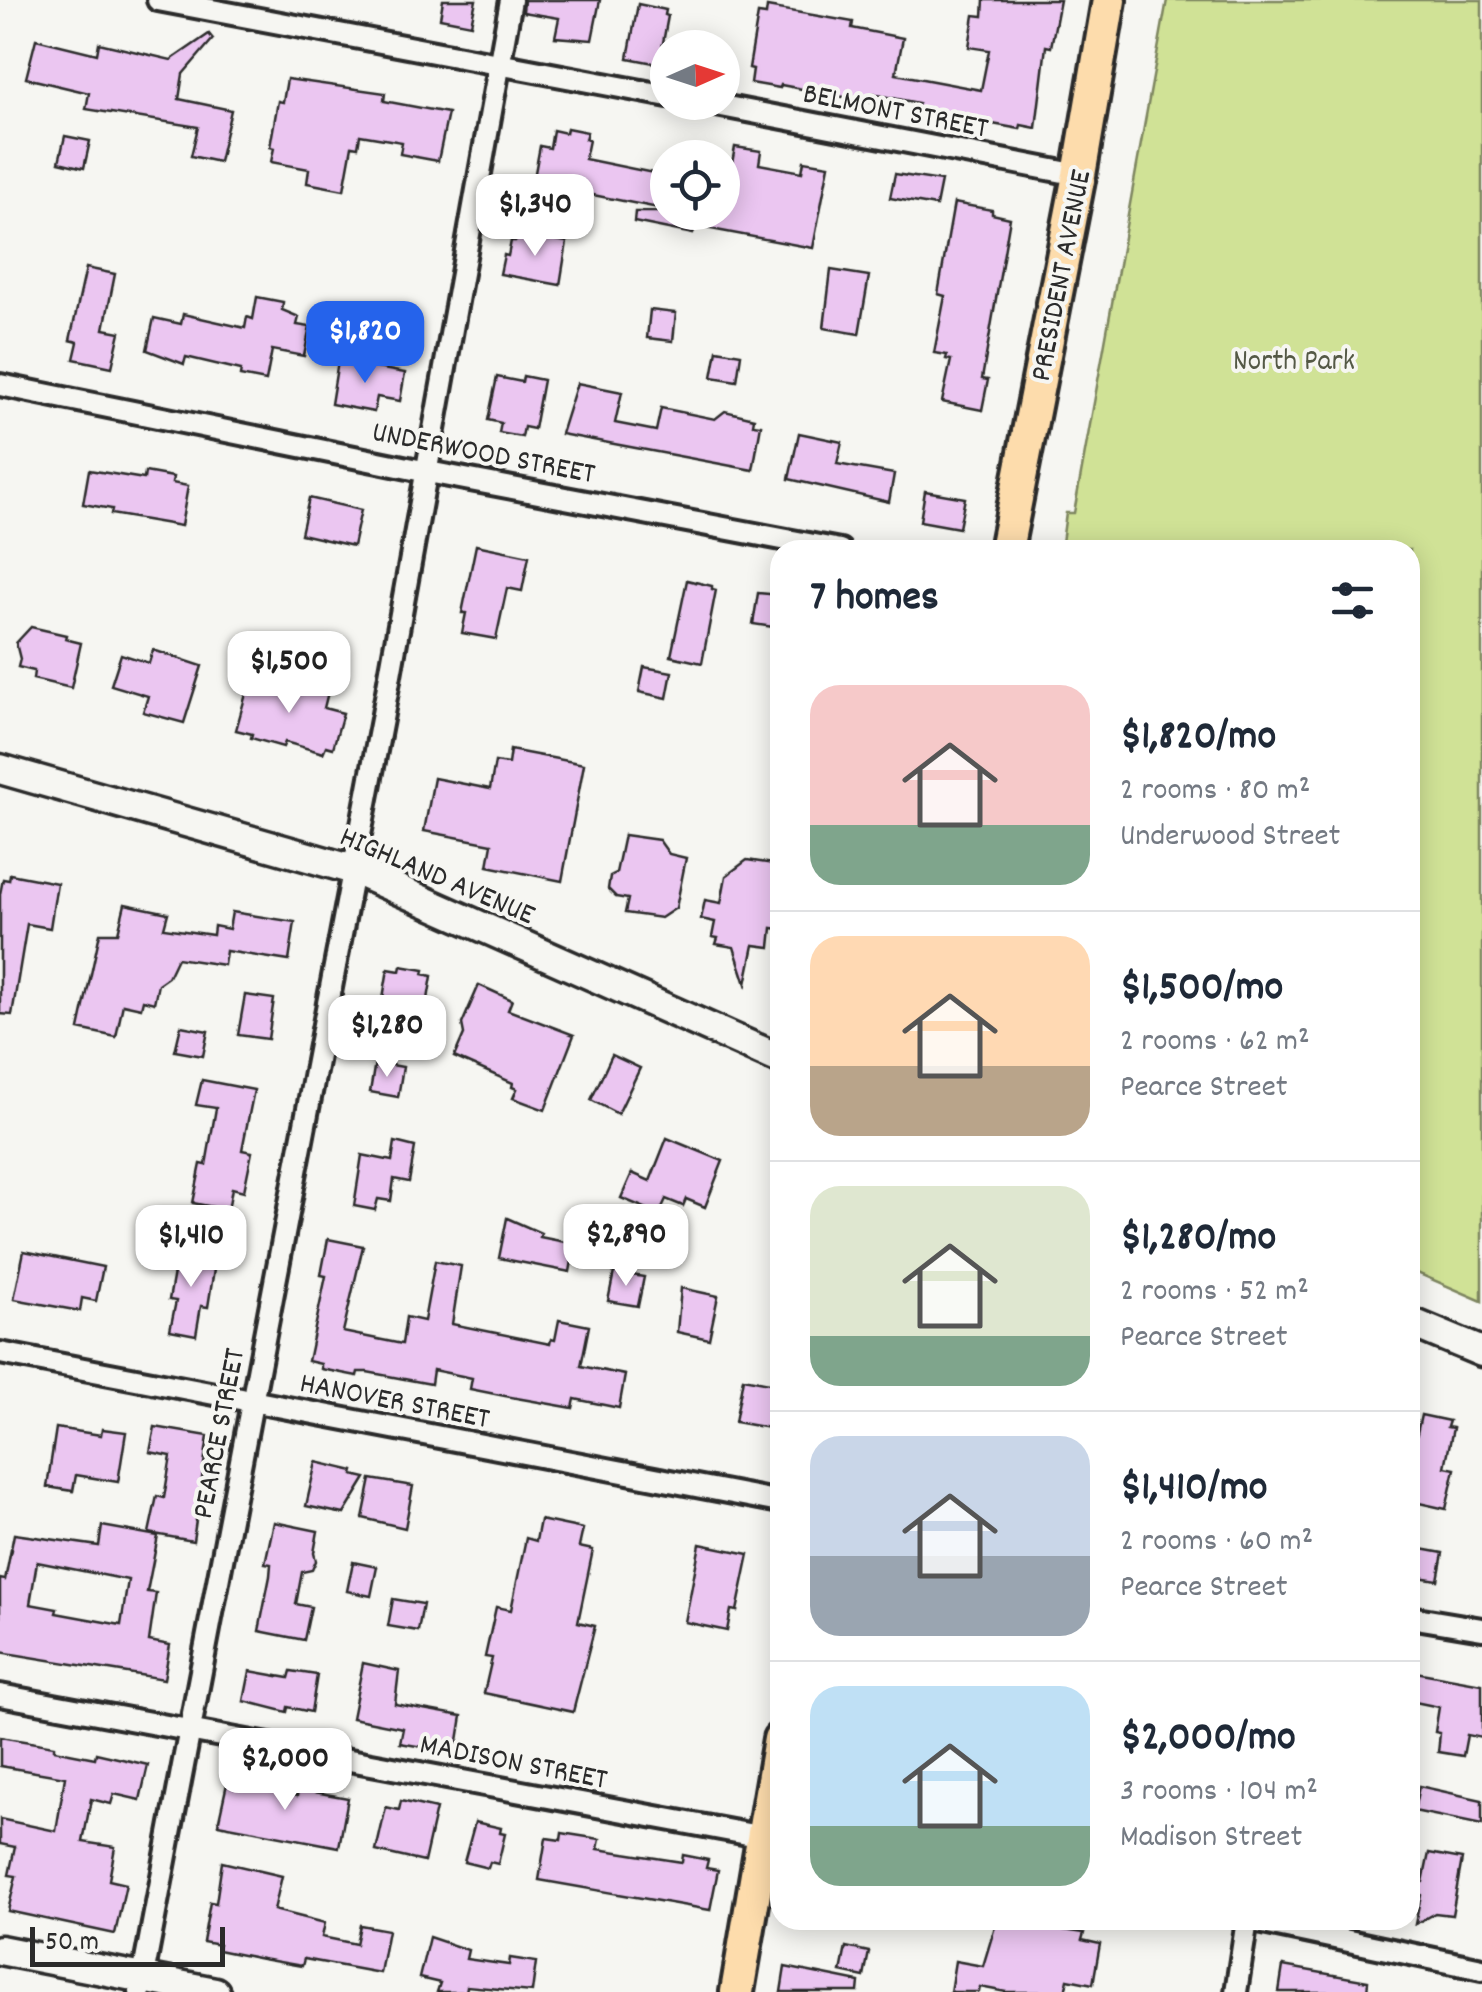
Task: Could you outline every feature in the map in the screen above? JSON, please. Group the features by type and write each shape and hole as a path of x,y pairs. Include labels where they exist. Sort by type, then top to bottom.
{"main road":[{"name":"PRESIDENT AVENUE","path":"1008,540 1079,174 1108,0"},
{"path":"737,1992 770,1844"}],"street":[{"path":"158,0 650,93"},
{"name":"PEARCE STREET","path":"142,1985 428,472 510,0"},
{"name":"BELMONT STREET","path":"740,109 1079,174"},
{"name":"UNDERWOOD STREET","path":"0,385 787,540"},
{"name":"HIGHLAND AVENUE","path":"0,769 354,870 770,1055"},
{"path":"1420,1326 1482,1352"},
{"name":"HANOVER STREET","path":"0,1353 770,1500"},
{"path":"1420,1619 1482,1629"},
{"name":"MADISON STREET","path":"0,1695 770,1839"},
{"path":"1236,1992 1246,1930"},
{"path":"1296,1930 1482,1969"},
{"path":"0,1950 142,1985 215,1992"}],"green space":[{"name":"North Park","path":"1167,0 1482,0 1482,1301 1420,1274 1420,540 1062,540 1066,513 1074,513"}],"building":[{"path":"443,0 476,0 471,24 440,18"},
{"path":"524,0 600,0 592,40 555,37 559,18 523,12"},
{"path":"984,0 1060,0 1051,47 1046,46 1036,128 1021,125 1020,129 916,110 918,103 872,94 870,102 751,83 753,69 749,68 758,14 766,15 767,7 853,22 852,28 903,38 896,74 981,90 989,50 969,47 974,15 983,16"},
{"path":"638,4 666,10 665,30 650,30 650,62 628,58"},
{"path":"209,34 213,39 183,74 179,99 231,110 219,162 191,156 198,127 86,109 89,93 26,78 36,39 97,54 99,43 171,60"},
{"path":"287,79 385,93 384,101 448,113 438,161 400,154 402,142 360,135 358,147 352,146 344,190 307,183 309,169 271,162 278,101 283,102"},
{"path":"567,128 587,132 585,159 650,172 650,206 578,192 576,203 531,194 540,146 550,148 553,130 566,133"},
{"path":"65,136 90,141 84,168 59,162"},
{"path":"740,148 761,151 759,164 802,172 804,161 829,165 813,248 716,230 740,230"},
{"path":"895,174 941,181 936,206 890,198"},
{"path":"954,203 992,210 992,214 1010,218 982,379 988,380 982,410 942,402 951,360 946,359 947,355 934,353 945,296 938,294"},
{"path":"635,212 650,212 650,225 634,222"},
{"path":"517,233 567,242 560,285 500,274 504,255 508,256"},
{"path":"86,268 115,274 104,329 120,332 112,367 74,359 78,342 70,340"},
{"path":"831,270 869,276 859,334 824,328"},
{"path":"257,297 283,302 282,310 299,317 297,325 310,327 304,356 272,350 266,381 240,376 241,370 186,357 184,364 147,350 154,318 181,324 183,314 245,328 247,317 253,319"},
{"path":"650,310 676,313 673,341 647,338"},
{"path":"717,350 741,354 737,381 712,377"},
{"path":"338,361 405,373 400,401 377,397 374,412 331,404"},
{"path":"523,376 543,380 534,429 524,427 522,437 499,433 501,423 488,420 497,377 522,382"},
{"path":"577,383 622,392 615,423 656,431 661,408 715,419 725,411 754,418 753,424 761,425 753,470 561,434"},
{"path":"799,433 842,442 837,464 894,474 889,502 789,479"},
{"path":"89,470 144,479 145,472 173,477 172,483 188,486 181,526 111,514 112,509 83,504"},
{"path":"925,491 965,498 959,528 920,521"},
{"path":"309,498 361,510 353,546 301,534"},
{"path":"476,545 529,556 522,591 507,588 496,639 462,633 466,613 462,613"},
{"path":"687,580 716,590 702,663 671,656"},
{"path":"758,593 770,594 770,627 753,624"},
{"path":"31,627 66,635 65,639 81,643 71,688 33,679 34,671 18,667 16,643"},
{"path":"153,650 202,666 184,723 143,712 148,696 111,685 121,654 149,663"},
{"path":"644,667 672,672 667,698 639,692"},
{"path":"259,679 282,685 283,679 328,692 324,708 343,713 333,748 326,746 323,753 285,742 283,747 236,730 249,683 258,686"},
{"path":"510,750 584,764 562,881 488,866 492,844 424,831 434,778 490,789 495,762 508,764"},
{"path":"624,835 659,840 669,854 686,858 676,908 661,918 625,913 628,899 616,897 608,889 610,876 616,873"},
{"path":"747,860 770,863 770,947 754,945 746,984 734,947 716,944 718,938 712,937 715,922 701,919 705,900 721,903 726,876"},
{"path":"10,874 57,883 50,928 27,924 12,1015 0,1014 0,894 3,879 9,880"},
{"path":"125,904 168,913 164,928 213,935 214,926 229,929 232,912 295,922 289,961 226,951 224,965 177,958 168,977 158,984 154,1003 143,1000 141,1008 123,1004 116,1037 79,1029 100,933 118,933"},
{"path":"401,966 424,970 423,974 432,976 426,1011 382,1004 388,969 400,971"},
{"path":"479,985 512,1000 508,1010 574,1035 545,1110 513,1098 517,1089 512,1087 513,1083 454,1057 464,1034 462,1024"},
{"path":"245,995 274,999 268,1039 238,1035"},
{"path":"181,1026 208,1031 203,1056 175,1051"},
{"path":"612,1055 640,1068 618,1114 591,1100"},
{"path":"375,1062 403,1067 398,1097 370,1092"},
{"path":"202,1080 254,1090 242,1150 252,1152 244,1191 232,1188 228,1210 193,1203 201,1164 206,1165 216,1108 196,1105"},
{"path":"667,1138 723,1161 705,1207 686,1199 683,1206 666,1199 659,1214 621,1198 632,1173 650,1181"},
{"path":"395,1142 415,1147 409,1182 394,1179 391,1201 378,1199 375,1210 354,1206 362,1155 392,1161"},
{"path":"507,1218 541,1233 540,1237 575,1244 570,1272 499,1258"},
{"path":"328,1239 363,1246 343,1332 402,1344 406,1317 424,1321 435,1261 461,1266 452,1324 550,1344 551,1339 555,1340 559,1320 589,1326 581,1366 625,1375 619,1408 575,1399 573,1408 470,1389 472,1378 433,1370 431,1384 367,1372 358,1372 357,1376 321,1369 321,1364 308,1361 326,1276 321,1275"},
{"path":"178,1250 216,1257 208,1307 201,1306 196,1335 170,1330 176,1301 169,1300"},
{"path":"24,1251 103,1267 96,1301 82,1298 80,1311 14,1299"},
{"path":"614,1272 644,1277 638,1306 608,1301"},
{"path":"681,1288 718,1296 709,1339 677,1332"},
{"path":"743,1378 770,1383 770,1428 735,1422"},
{"path":"1421,1415 1449,1421 1447,1427 1453,1428 1445,1467 1455,1469 1446,1509 1420,1503"},
{"path":"155,1427 208,1436 193,1541 149,1533 157,1496 164,1498 171,1456 150,1452"},
{"path":"56,1428 101,1435 102,1429 126,1432 118,1482 76,1475 73,1491 47,1487"},
{"path":"316,1462 354,1471 353,1475 366,1478 344,1514 306,1506"},
{"path":"371,1479 413,1486 405,1528 363,1518"},
{"path":"540,1520 583,1529 579,1547 593,1550 578,1622 595,1626 573,1712 484,1693 492,1658 485,1657 496,1607 511,1610 526,1538 536,1541"},
{"path":"274,1522 318,1531 316,1561 312,1570 302,1572 296,1604 311,1607 304,1640 259,1631 270,1576 271,1564 265,1563"},
{"path":"102,1526 158,1536 147,1592 156,1593 149,1641 170,1645 164,1679 0,1652 0,1579 5,1580 14,1534 99,1546","holes":["37,1562 128,1580 121,1625 30,1604"]},
{"path":"700,1544 749,1554 737,1611 731,1610 727,1631 685,1622"},
{"path":"1420,1549 1443,1553 1438,1580 1420,1577"},
{"path":"353,1562 377,1567 371,1596 347,1591"},
{"path":"393,1599 423,1604 418,1631 388,1626"},
{"path":"363,1663 399,1671 395,1704 462,1716 456,1753 400,1743 403,1728 352,1718"},
{"path":"250,1671 289,1678 291,1671 317,1675 311,1712 288,1707 287,1712 244,1701"},
{"path":"1420,1673 1482,1684 1482,1738 1467,1735 1463,1756 1438,1752 1440,1733 1435,1732 1439,1707 1420,1703"},
{"path":"0,1737 148,1765 140,1800 114,1794 111,1804 91,1799 83,1842 115,1847 109,1880 126,1884 115,1934 8,1911 16,1876 9,1875 15,1847 0,1844 0,1819 56,1831 65,1777 0,1766"},
{"path":"228,1779 297,1796 298,1789 348,1798 339,1847 218,1824"},
{"path":"1420,1786 1482,1800 1482,1825 1420,1812"},
{"path":"401,1801 436,1809 424,1862 376,1851 386,1807 399,1810"},
{"path":"475,1822 501,1828 500,1833 505,1834 498,1864 490,1862 488,1868 464,1862"},
{"path":"562,1833 600,1839 598,1849 682,1862 683,1855 708,1860 706,1868 718,1870 710,1910 539,1880 546,1838 561,1840"},
{"path":"1429,1853 1462,1859 1452,1915 1435,1913 1420,1921"},
{"path":"222,1862 282,1876 274,1910 325,1923 322,1937 356,1944 360,1925 388,1930 380,1973 304,1959 302,1966 262,1959 218,1950 219,1945 203,1942 210,1902 216,1903"},
{"path":"994,1930 1064,1930 1084,1933 1082,1940 1100,1944 1093,1984 1068,1979 1065,1992 1006,1992 980,1987 979,1992 950,1992 955,1961 983,1966"},
{"path":"429,1937 468,1950 466,1959 509,1965 510,1958 536,1962 532,1992 467,1986 466,1992 437,1992 440,1983 419,1978"},
{"path":"846,1947 869,1952 864,1977 841,1972"},
{"path":"1283,1966 1368,1981 1367,1992 1279,1992"},
{"path":"785,1967 859,1982 858,1992 781,1992"}]}
